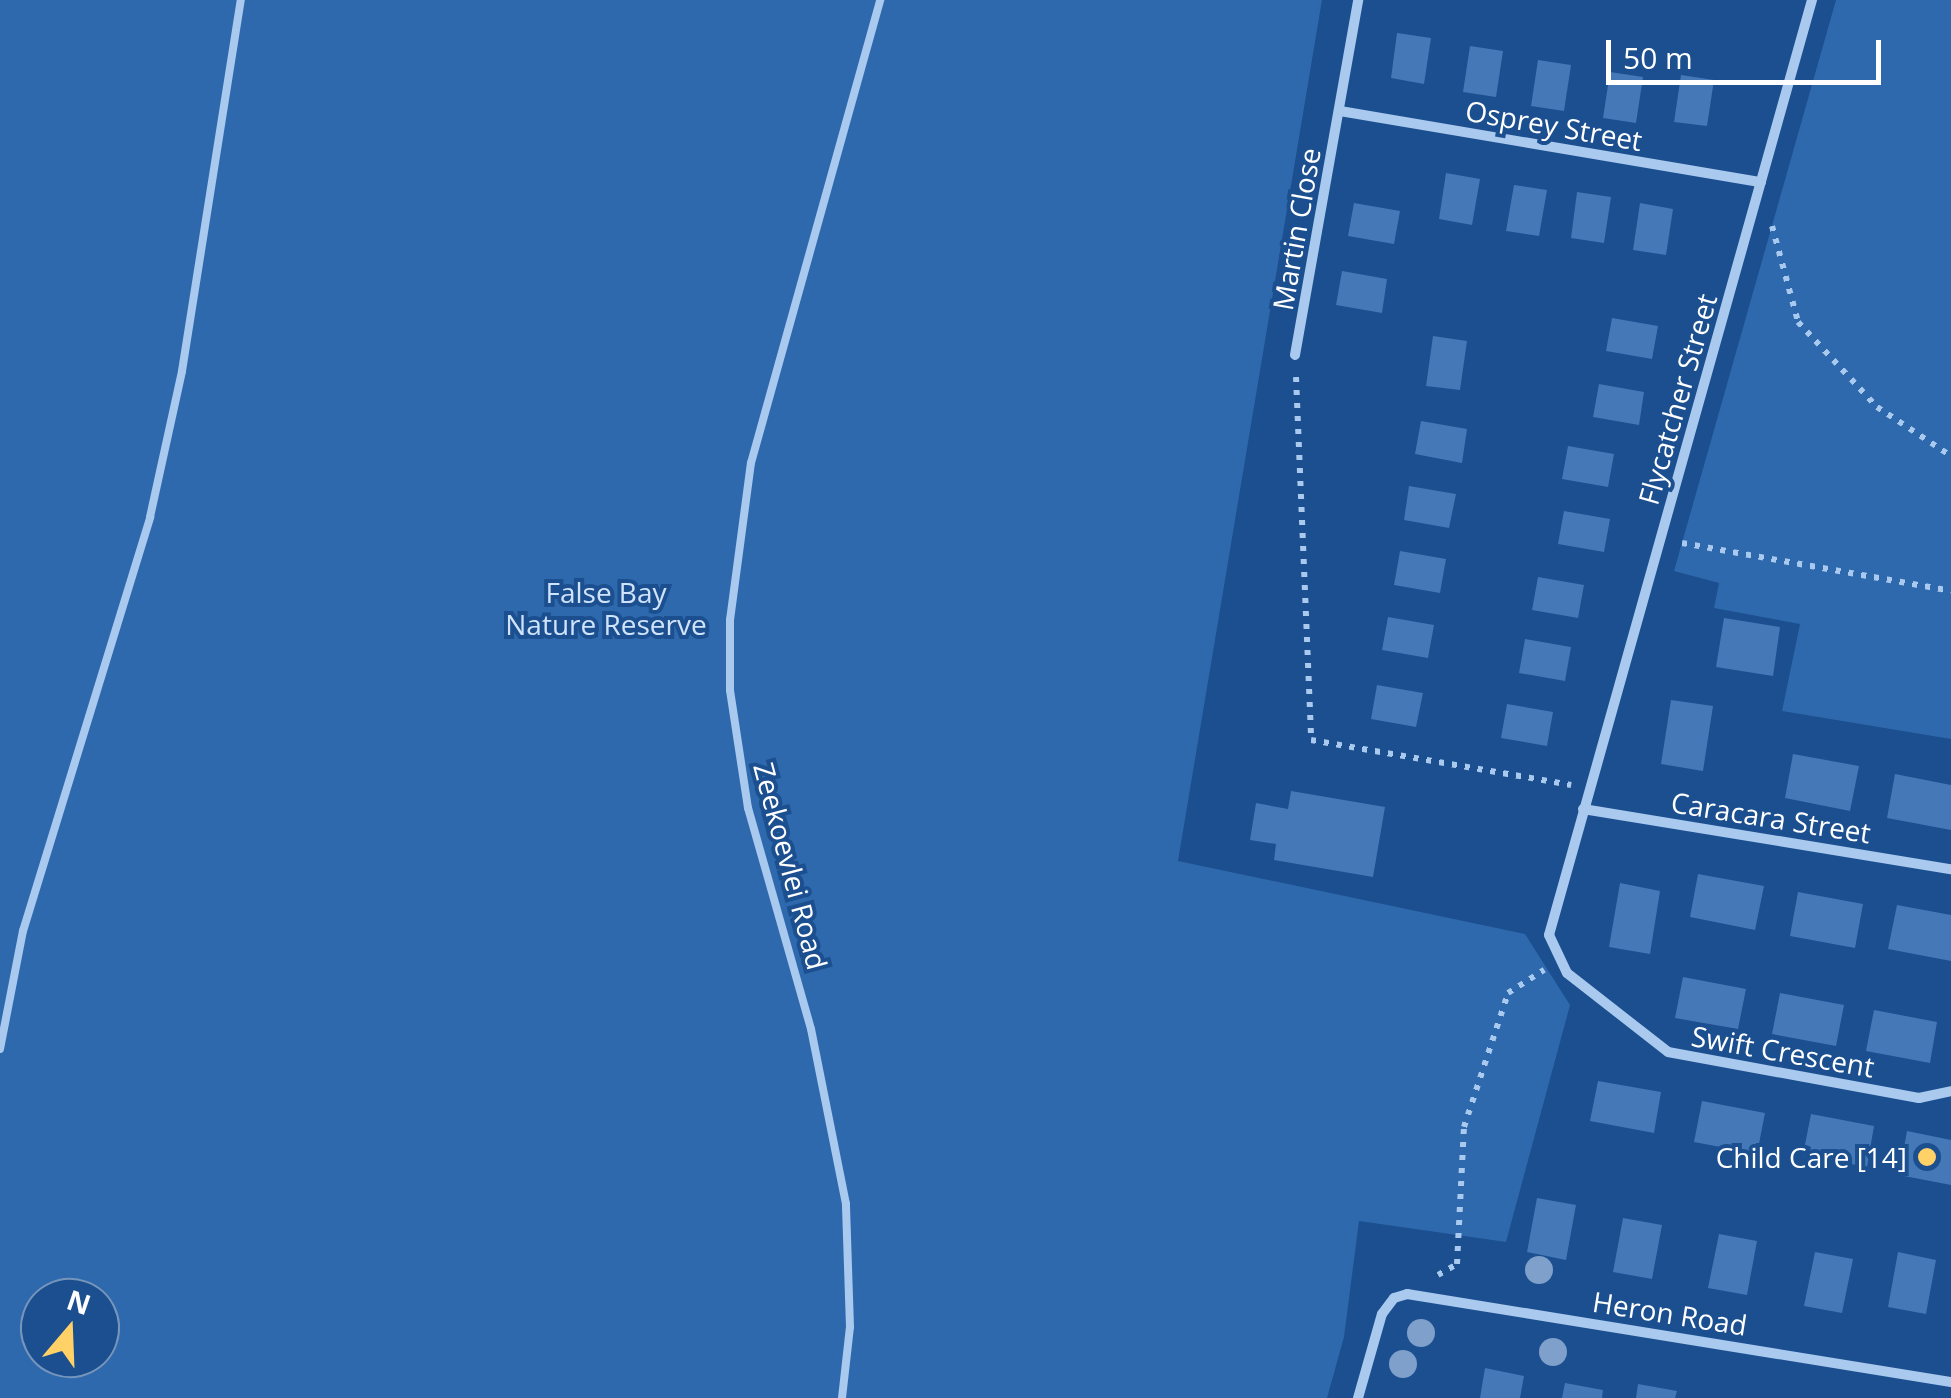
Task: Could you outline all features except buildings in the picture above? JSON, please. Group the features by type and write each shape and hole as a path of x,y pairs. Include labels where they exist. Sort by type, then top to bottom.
{"street":[{"name":"Martin Close","path":"1295,356 1358,0"},
{"name":"Flycatcher Street","path":"1583,809 1812,0"},
{"name":"Osprey Street","path":"1340,111 1760,182"},
{"name":"Caracara Street","path":"1583,809 1951,870"},
{"path":"1557,961 1551,920 1583,809"},
{"name":"Swift Crescent","path":"1557,961 1640,1037 1686,1058 1919,1098 1951,1091"},
{"path":"1358,1398 1385,1307 1407,1294"},
{"name":"Heron Road","path":"1407,1294 1951,1382"}],"lane":[{"path":"0,1049 22,931 150,517 182,371 241,0"},
{"name":"Zeekoevlei Road","path":"842,1398 850,1327 846,1204 811,1029 748,808 730,690 730,620 751,462 880,0"}],"path":[{"path":"1760,182 1798,322 1877,407 1951,456"},
{"path":"1295,356 1310,740 1589,788"},
{"path":"1661,540 1951,591"},
{"path":"1407,1294 1456,1264 1464,1127 1508,993 1557,961"}],"green space":[{"name":"False Bay Nature Reserve","path":"0,0 1322,0 1178,861 1525,934 1570,1005 1506,1242 1359,1221 1344,1337 1327,1398 0,1398"},
{"path":"1836,0 1951,0 1951,739 1782,711 1800,624 1714,608 1719,583 1674,571"}],"place":[{"name":"Child Care [14]","path":"1927,1157"}]}
